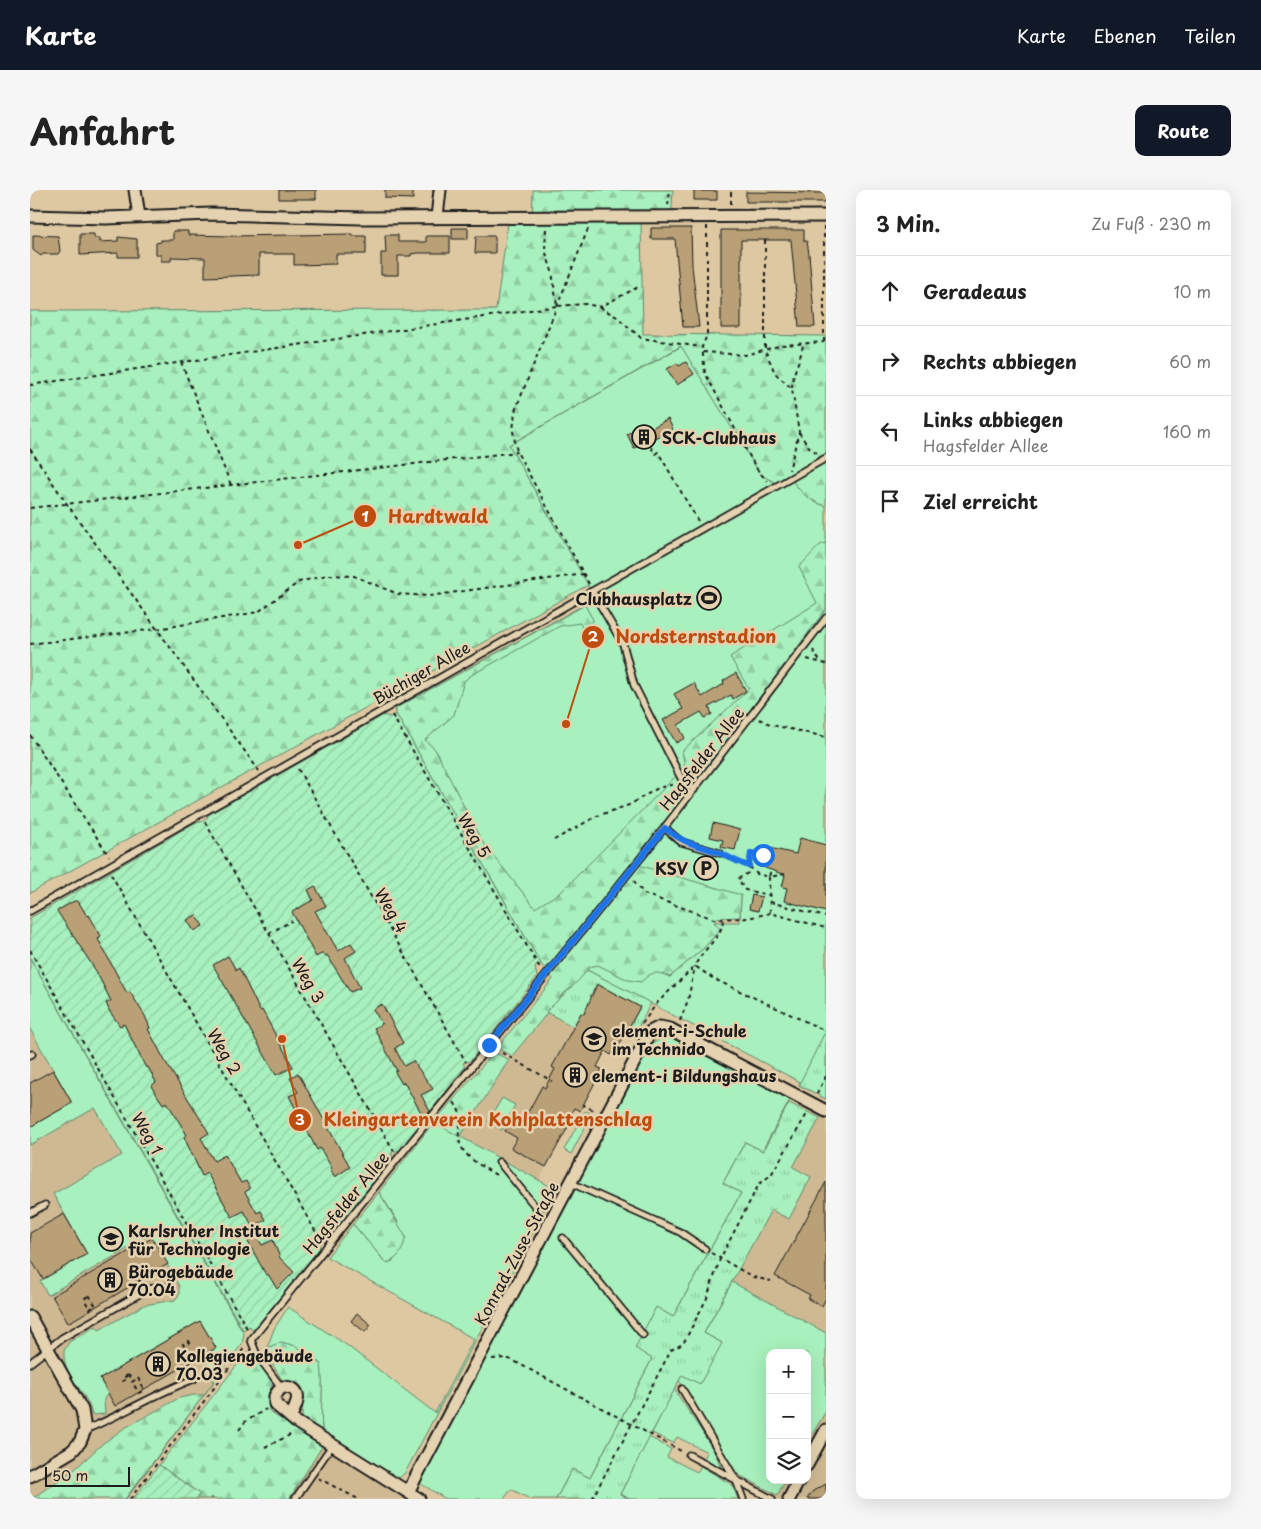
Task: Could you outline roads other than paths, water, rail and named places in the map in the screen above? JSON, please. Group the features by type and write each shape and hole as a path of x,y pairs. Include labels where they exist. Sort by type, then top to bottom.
{"street":[{"path":"135,190 139,216"},
{"path":"437,216 440,190"},
{"path":"30,216 106,218 238,214 347,218 437,216 825,216"},
{"name":"Konrad-Zuse-Straße","path":"408,1492 650,1032 665,1027 675,1031 826,1111"},
{"path":"30,1317 82,1410 85,1430 80,1442 72,1451 30,1476"},
{"path":"290,1417 298,1404 297,1393 292,1389 281,1387 275,1396 275,1404 290,1417 301,1426 420,1499"},
{"path":"811,1458 826,1430"},
{"path":"789,1499 797,1484"}],"lane":[{"name":"Büchiger Allee","path":"30,911 772,490 823,456"},
{"path":"592,591 623,644 634,685 682,780 694,790"},
{"name":"Hagsfelder Allee","path":"281,1387 257,1355 250,1340 665,828 826,618"},
{"path":"665,828 682,842 720,853"},
{"path":"499,1162 539,1211"},
{"path":"571,1182 680,1232 705,1249"},
{"path":"30,1214 45,1205"},
{"path":"563,1238 643,1335"},
{"path":"30,1363 62,1338 148,1289 165,1287"},
{"path":"85,1430 117,1417 170,1388 194,1379"},
{"path":"682,1389 736,1480 743,1499"},
{"path":"295,1499 333,1444"},
{"path":"689,1455 772,1499"}],"place":[{"name":"SCK-Clubhaus","path":"644,437"},
{"name":"Hardtwald","path":"298,545"},
{"name":"Clubhausplatz","path":"709,598"},
{"name":"Nordsternstadion","path":"566,724"},
{"name":"KSV","path":"706,868"},
{"name":"Kleingartenverein Kohlplattenschlag","path":"282,1039"},
{"name":"element-i-Schule im Technido","path":"594,1039"},
{"name":"element-i Bildungshaus","path":"575,1075"},
{"name":"Karlsruher Institut für Technologie","path":"111,1239"},
{"name":"Bürogebäude 70.04","path":"110,1280"},
{"name":"Kollegiengebäude 70.03","path":"158,1364"}]}
